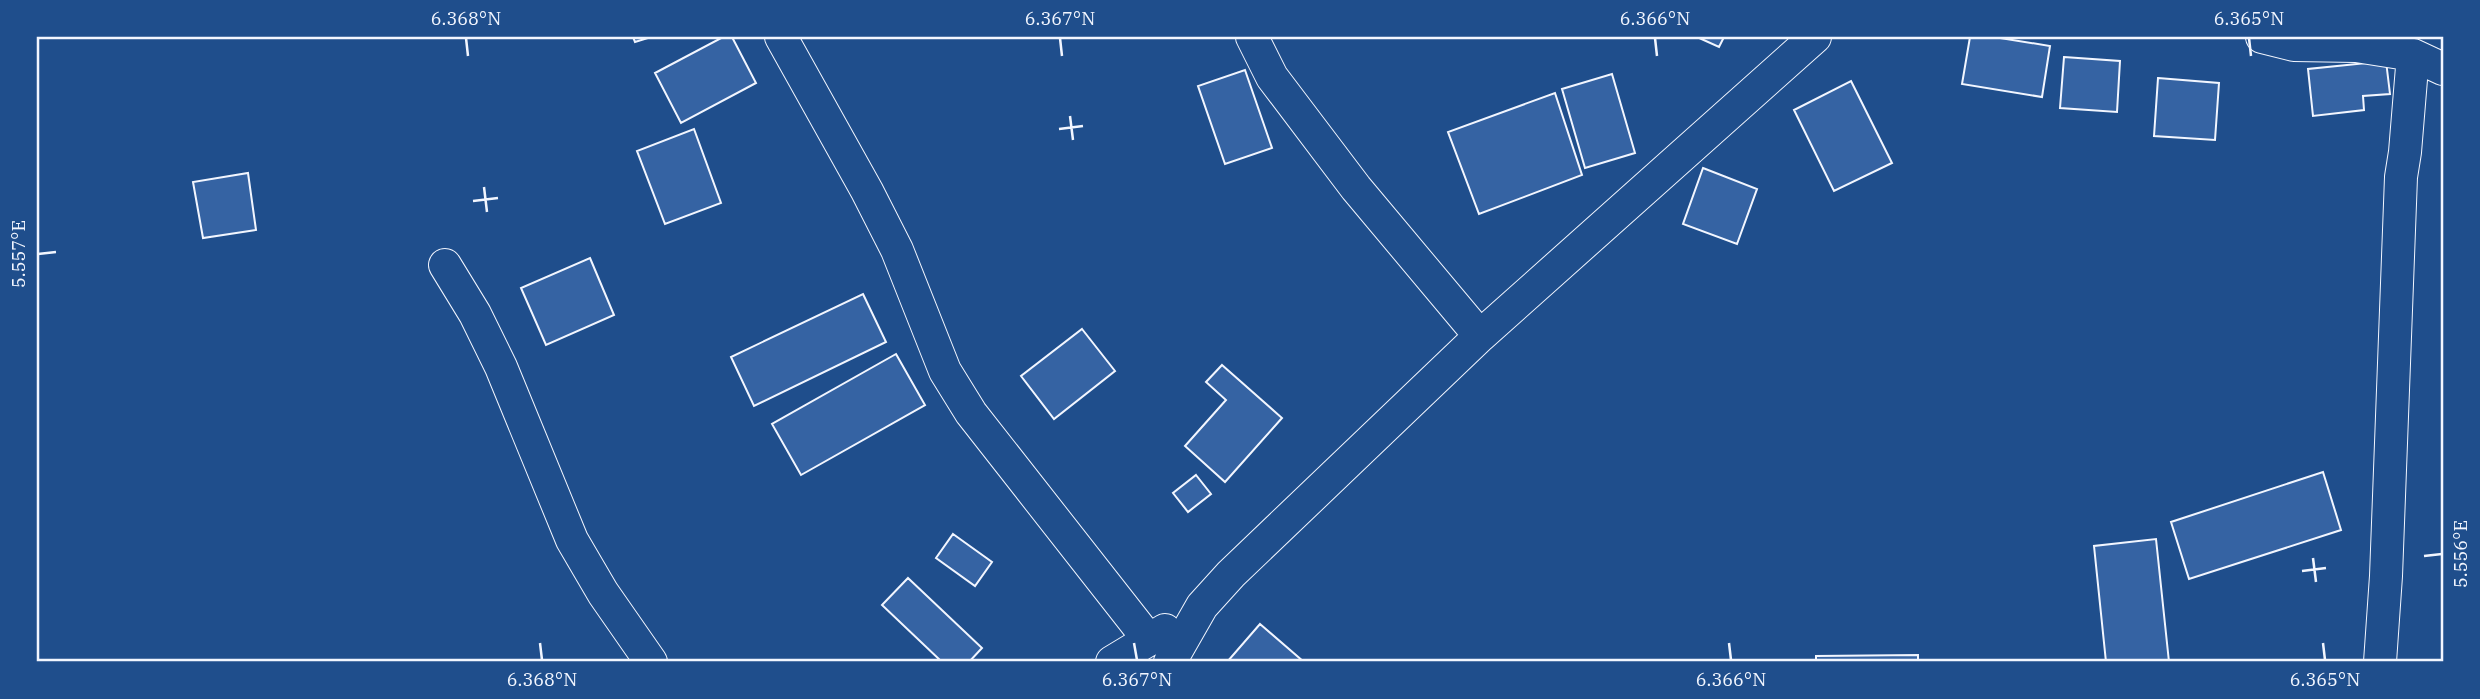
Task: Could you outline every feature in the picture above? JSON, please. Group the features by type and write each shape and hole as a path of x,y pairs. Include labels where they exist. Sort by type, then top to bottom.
{"street":[{"path":"781,37 891,238 945,372 971,413 1149,640"},
{"path":"1252,37 1272,77 1356,188 1480,335"},
{"path":"1170,662 1202,606 1231,574 1480,335 1815,37"},
{"path":"2262,37 2294,45 2356,46 2413,55 2443,69"},
{"path":"2380,662 2386,576 2400,177 2405,152 2413,55"},
{"path":"445,265 475,314 501,367 572,540 603,593 651,662"},
{"path":"1112,662 1202,606"}],"building":[{"path":"633,37 651,37 635,42"},
{"path":"723,37 732,37 756,83 681,123 655,73"},
{"path":"1697,37 1724,37 1719,47"},
{"path":"1970,37 1994,37 2050,46 2042,97 1962,84"},
{"path":"2064,57 2120,61 2117,112 2060,108"},
{"path":"2386,61 2390,94 2363,96 2364,110 2313,116 2308,69"},
{"path":"1245,70 1272,148 1225,164 1198,86"},
{"path":"1612,74 1635,153 1585,168 1562,89"},
{"path":"2158,78 2219,83 2215,140 2154,136"},
{"path":"1851,81 1892,163 1834,191 1794,110"},
{"path":"1555,93 1582,175 1479,214 1448,132"},
{"path":"694,129 721,203 665,224 637,151"},
{"path":"1703,168 1757,189 1737,244 1683,224"},
{"path":"248,173 256,230 203,238 193,182"},
{"path":"590,258 614,315 546,345 521,288"},
{"path":"863,294 886,342 754,406 731,357"},
{"path":"1082,329 1115,371 1054,419 1021,376"},
{"path":"896,354 925,405 801,475 772,424"},
{"path":"1222,365 1282,418 1225,482 1185,446 1226,400 1206,382"},
{"path":"2323,472 2341,530 2189,579 2171,522"},
{"path":"1196,475 1211,494 1188,512 1173,493"},
{"path":"953,534 992,562 975,586 936,558"},
{"path":"2156,539 2169,662 2106,662 2094,546"},
{"path":"908,578 982,648 969,662 942,662 882,605"},
{"path":"1260,624 1304,662 1227,662"},
{"path":"1918,655 1918,662 1816,662 1816,656"}]}
